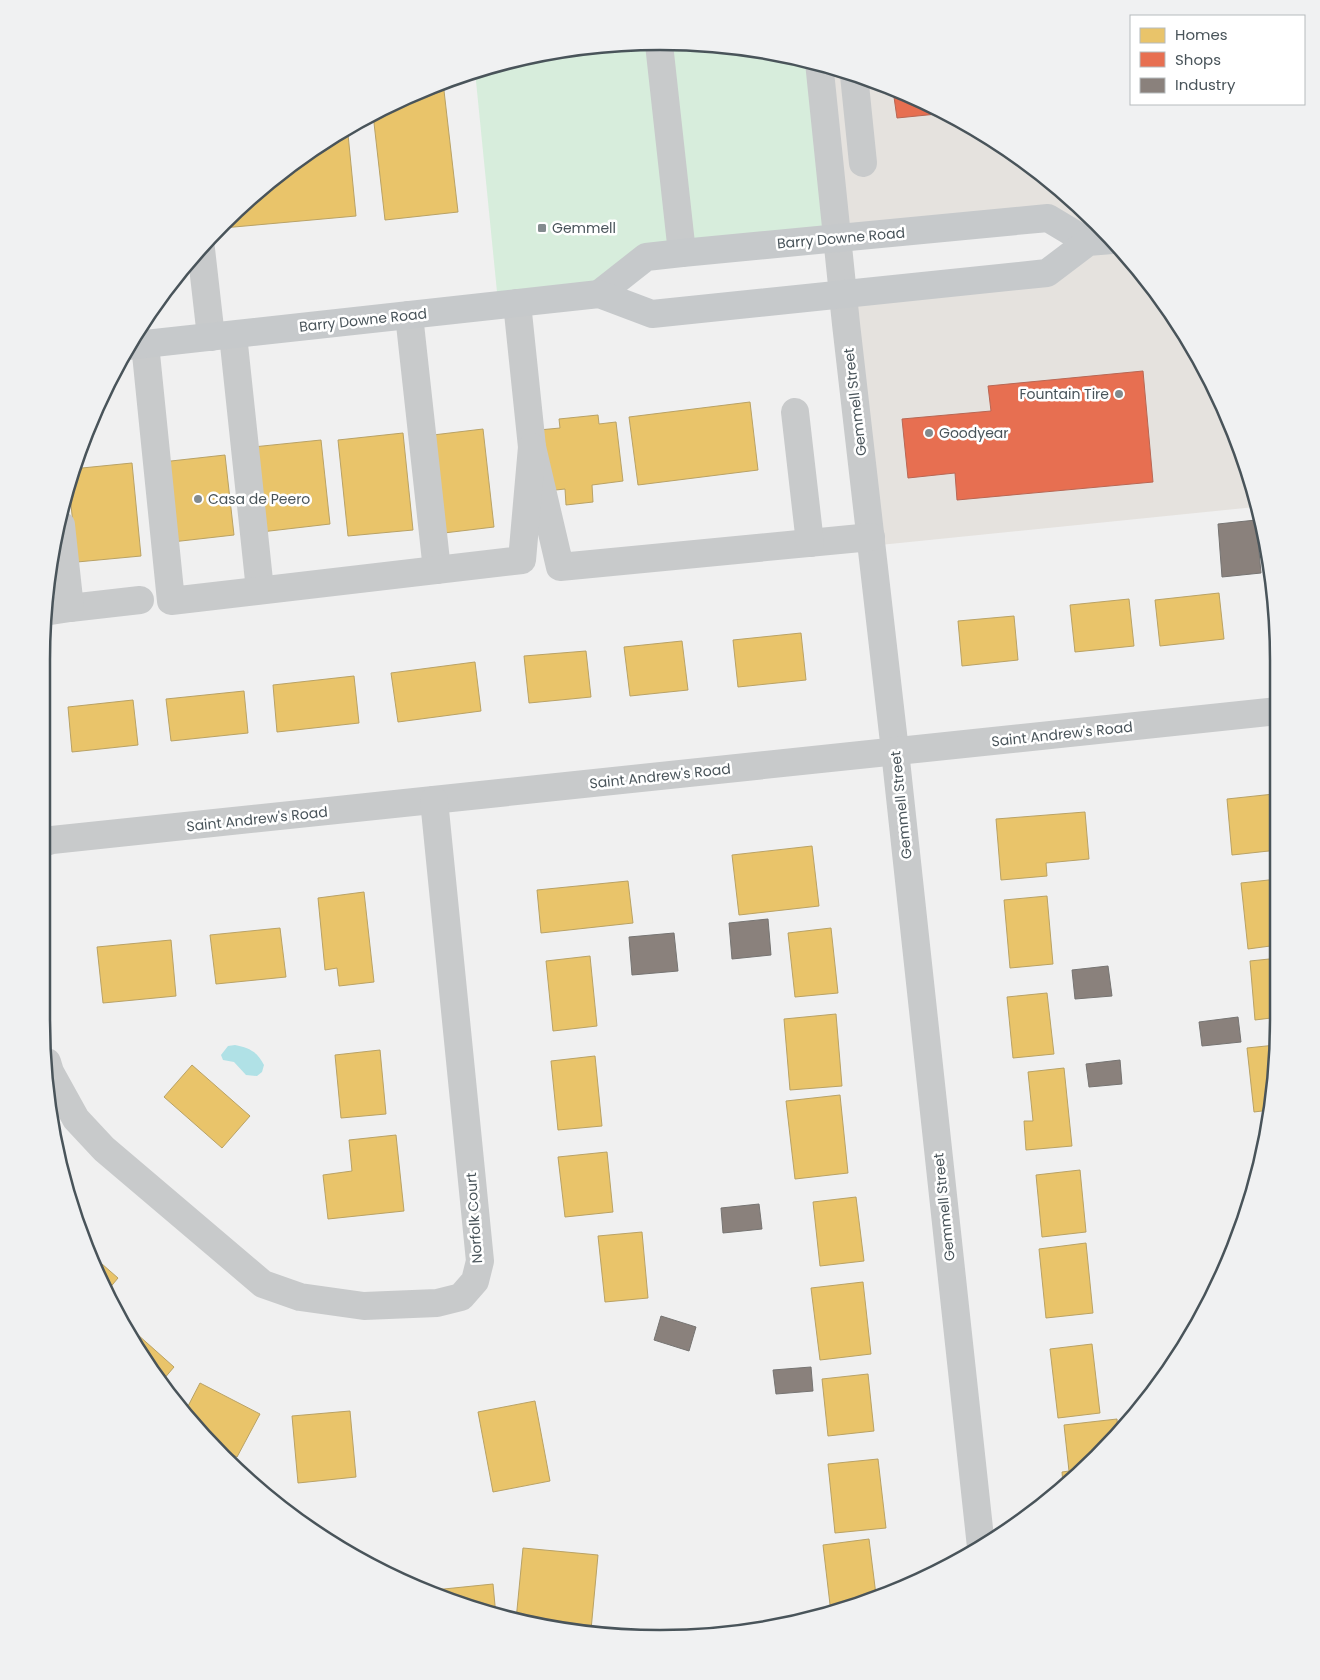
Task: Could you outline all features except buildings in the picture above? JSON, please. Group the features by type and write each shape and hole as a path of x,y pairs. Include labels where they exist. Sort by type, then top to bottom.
{"main road":[{"name":"Barry Downe Road","path":"599,294 646,258 682,253 1048,218 1100,241"},
{"name":"Barry Downe Road","path":"138,346 599,294 652,314 1047,273 1100,241"}],"street":[{"path":"660,50 682,253"},
{"name":"Gemmell Street","path":"821,72 837,238 895,751 980,1539"},
{"path":"855,82 863,163"},
{"path":"203,256 222,336 260,590"},
{"path":"517,303 532,447 560,567 871,537"},
{"path":"409,315 437,570"},
{"path":"136,348 171,601 522,560 532,447"},
{"path":"795,412 810,543"},
{"path":"60,554 57,610 140,600"},
{"name":"Saint Andrew's Road","path":"50,841 1270,712"},
{"name":"Norfolk Court","path":"52,1072 76,1119 104,1149 263,1284 300,1297 364,1306 437,1303 461,1297 475,1281 480,1261 434,800"}],"shaded area":[{"path":"821,72 856,82 893,96 965,132 1031,176 1062,201 1091,229 1119,258 1144,289 1188,355 1224,427 1238,464 1250,507 870,546 842,296 1048,276 1089,240 1065,225 835,235"}],"green space":[{"path":"660,50 740,55 818,71 835,235 679,251 598,291 498,302 476,79 541,62 580,55"}],"water":[{"path":"235,1045 255,1053 264,1065 262,1072 257,1076 246,1075 234,1062 223,1060 221,1055 228,1046"}],"place":[{"name":"Gemmell","path":"542,228"},
{"name":"Fountain Tire","path":"1119,394"},
{"name":"Goodyear","path":"929,433"},
{"name":"Casa de Peero","path":"198,499"}]}
